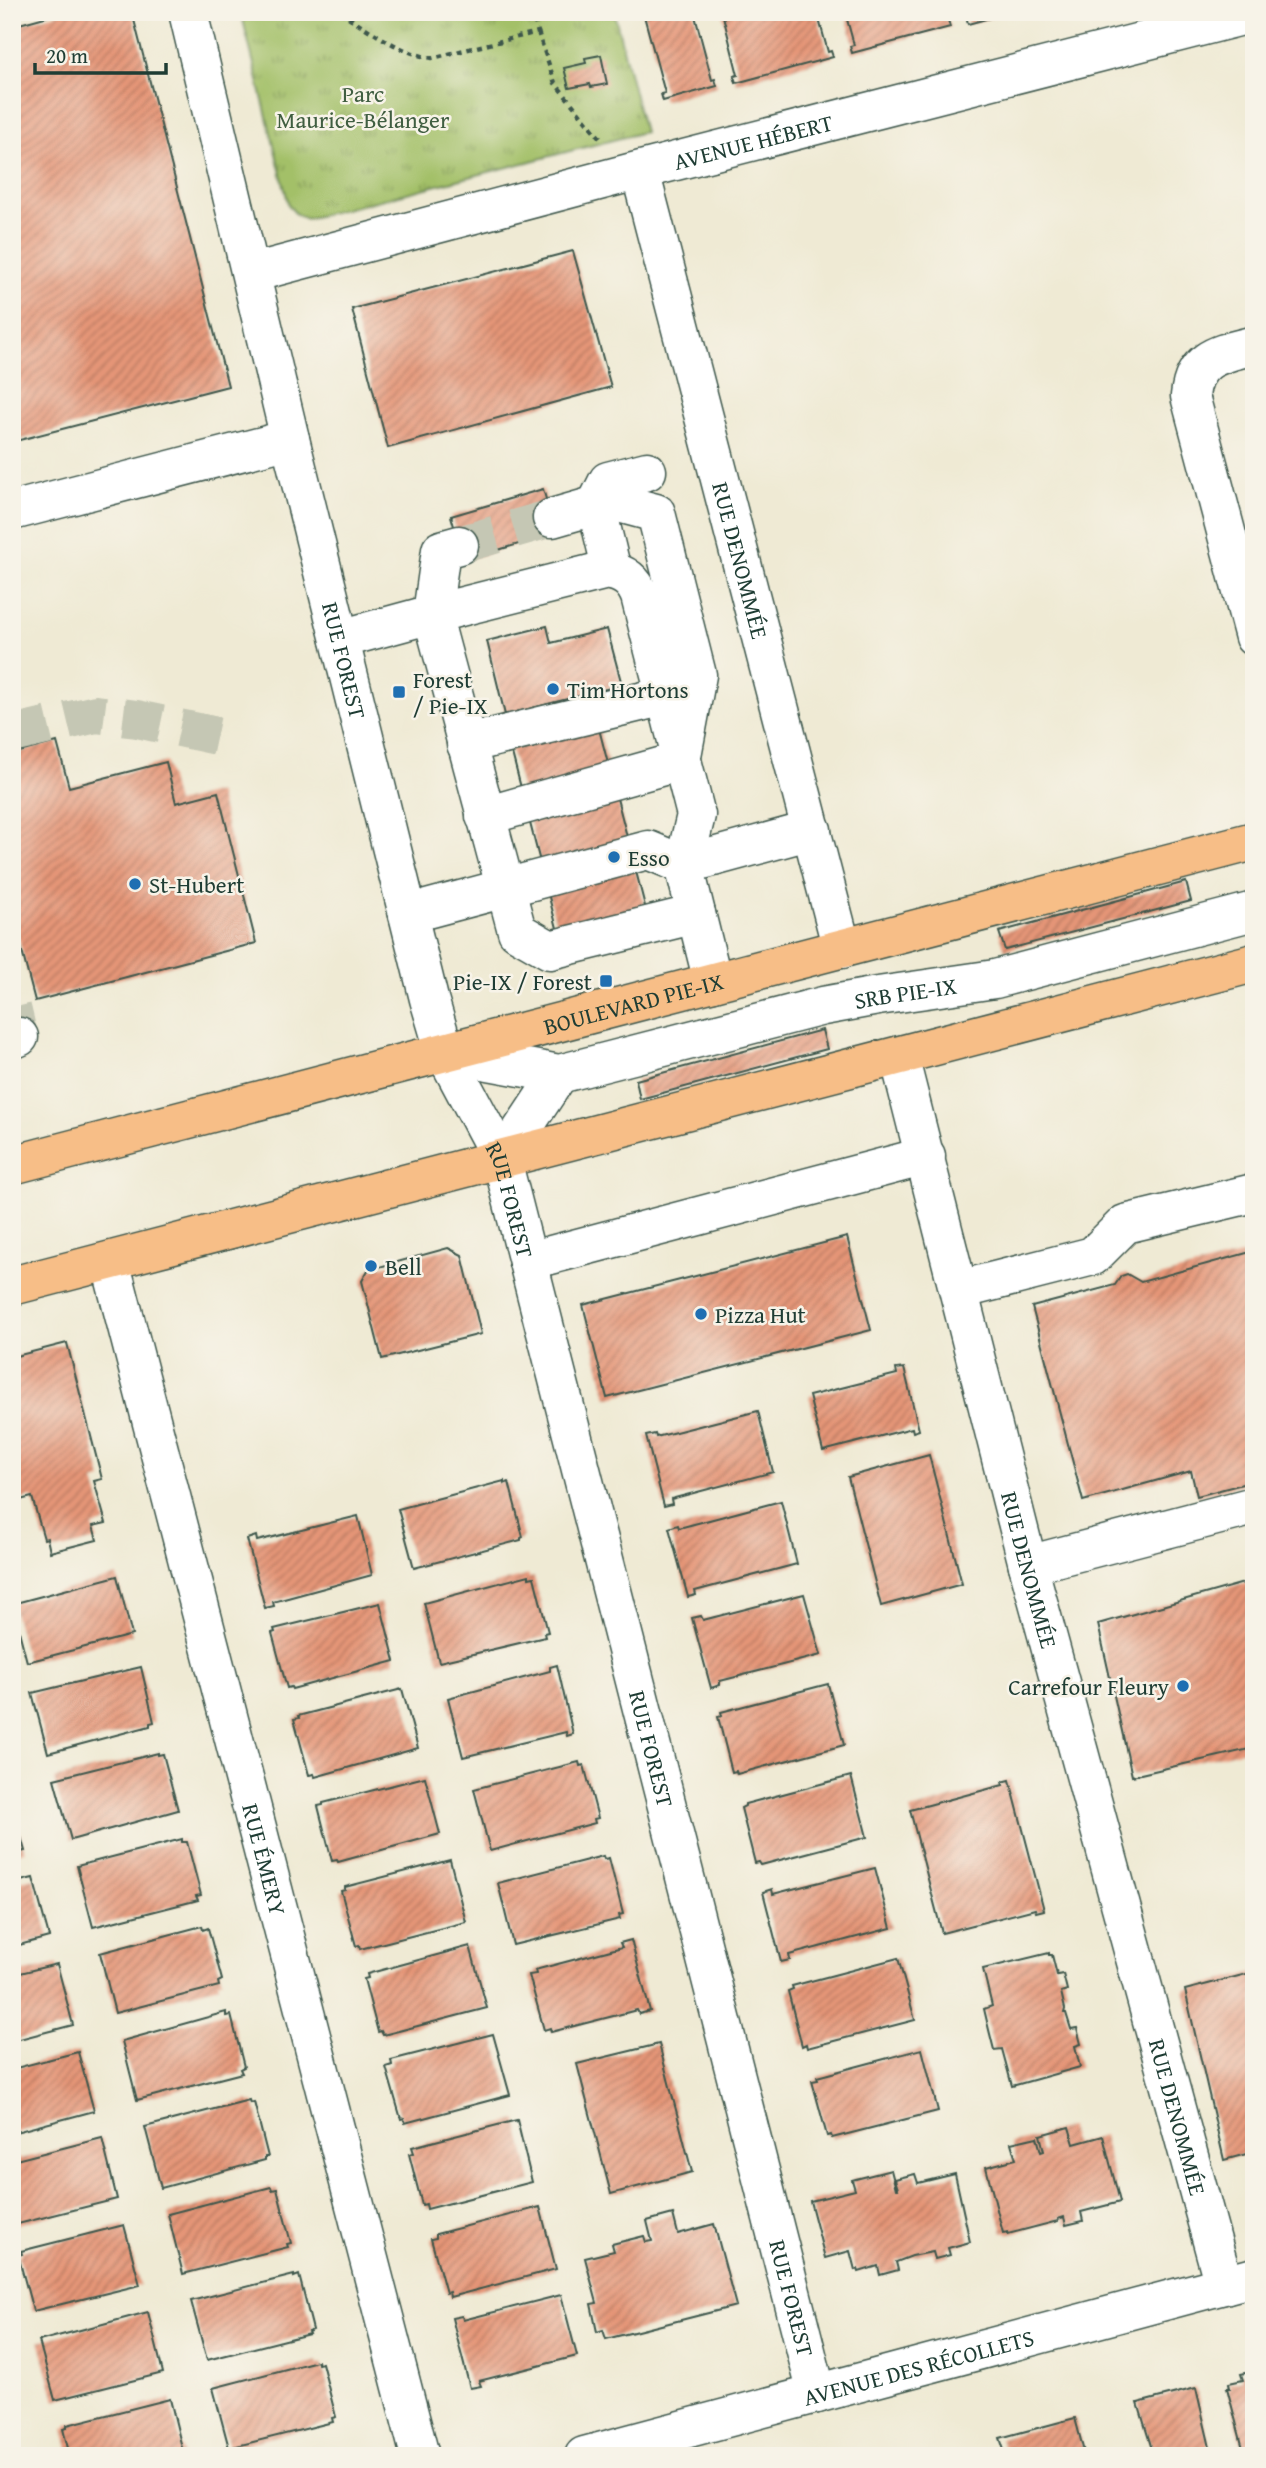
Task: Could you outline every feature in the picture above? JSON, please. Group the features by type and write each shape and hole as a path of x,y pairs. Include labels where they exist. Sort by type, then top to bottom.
{"main road":[{"name":"BOULEVARD PIE-IX","path":"12,1166 1254,841"},
{"path":"18,1283 502,1160 1254,963"}],"street":[{"name":"RUE FOREST","path":"188,12 408,914 445,1053 502,1160 817,2394"},
{"name":"AVENUE HÉBERT","path":"252,273 1254,13"},
{"name":"RUE DENOMMÉE","path":"634,172 842,948"},
{"path":"1254,345 1221,354 1205,362 1194,377 1190,396 1254,637"},
{"path":"12,511 290,439"},
{"path":"612,571 596,505 608,481 647,471"},
{"path":"552,518 611,501 656,513 697,675 681,761"},
{"path":"459,545 441,550 432,614 517,931 550,950 696,914"},
{"path":"340,639 586,575 612,571 624,575 637,588 696,815 684,865 713,982"},
{"path":"466,744 665,696"},
{"path":"485,816 681,761"},
{"path":"408,914 648,850 684,865 812,830"},
{"name":"SRB PIE-IX","path":"445,1053 559,1074 823,1006 995,979 1254,911"},
{"name":"RUE DENOMMÉE","path":"899,1056 1028,1564 1239,2281"},
{"path":"502,1160 559,1074"},
{"path":"528,1261 926,1156"},
{"path":"959,1290 1093,1256 1125,1224 1254,1193"},
{"name":"RUE ÉMERY","path":"110,1261 420,2456"},
{"path":"1028,1564 1254,1506"},
{"name":"AVENUE DES RÉCOLLETS","path":"584,2456 1239,2281"}],"path":[{"path":"340,12 398,46 418,56 432,58 538,32"},
{"path":"532,12 555,83 634,172"}],"green space":[{"name":"Parc Maurice-Bélanger","path":"241,12 614,12 644,132 306,219 296,214 289,206"}],"building":[{"path":"63,12 132,12 228,386 12,442 12,26"},
{"path":"643,12 694,12 712,80 715,79 717,86 663,101 661,94 665,93"},
{"path":"722,12 817,12 828,52 831,51 833,57 736,83 734,76 738,75"},
{"path":"845,12 942,12 950,27 852,53 850,46 854,45"},
{"path":"969,12 1008,13 968,24 966,15 970,14"},
{"path":"601,55 607,84 569,88 564,68 586,63 585,58"},
{"path":"573,251 611,387 388,448 352,309"},
{"path":"543,489 556,533 464,560 451,516"},
{"path":"547,626 551,643 607,629 622,685 505,715 487,641"},
{"path":"598,725 646,910 558,932 511,749"},
{"path":"57,742 69,787 166,762 176,803 218,792 256,943 35,1001 12,913 12,754"},
{"path":"1186,882 1191,901 1005,950 999,932"},
{"path":"822,1030 827,1049 640,1099 636,1080"},
{"path":"847,1237 871,1330 607,1398 583,1305"},
{"path":"448,1248 462,1255 481,1334 382,1359 362,1281 368,1270"},
{"path":"1254,1251 1254,1481 1197,1496 1191,1471 1083,1501 1032,1307 1115,1285 1121,1276 1127,1274 1141,1282"},
{"path":"67,1343 102,1479 94,1481 106,1523 93,1526 97,1540 50,1552 32,1497 12,1502 12,1357"},
{"path":"904,1368 919,1430 913,1432 912,1428 823,1451 809,1396 897,1374 896,1369"},
{"path":"758,1411 773,1472 671,1499 672,1504 664,1506 646,1436 655,1434 656,1437"},
{"path":"929,1455 962,1584 881,1606 848,1477"},
{"path":"504,1481 504,1484 509,1482 523,1537 521,1540 414,1568 398,1509"},
{"path":"781,1501 797,1564 695,1591 696,1595 688,1597 669,1528 678,1525 679,1528"},
{"path":"358,1516 372,1575 273,1602 274,1606 265,1608 247,1539 256,1536 257,1541"},
{"path":"529,1575 529,1578 534,1577 548,1632 544,1633 545,1637 439,1662 424,1603"},
{"path":"117,1576 132,1635 27,1662 12,1604"},
{"name":"Carrefour Fleury","path":"1254,1580 1254,1748 1132,1776 1098,1624"},
{"path":"804,1594 821,1655 720,1681 720,1685 711,1688 692,1618 701,1616 703,1620"},
{"path":"380,1603 395,1661 292,1689 287,1688 272,1633 275,1632 274,1629"},
{"path":"557,1665 573,1734 567,1736 566,1732 463,1757 448,1698 550,1671 550,1667"},
{"path":"141,1667 154,1722 150,1723 150,1726 48,1753 32,1693"},
{"path":"828,1684 844,1745 737,1774 736,1771 732,1772 718,1717 722,1716 721,1712"},
{"path":"402,1689 418,1748 315,1777 314,1774 309,1775 294,1719"},
{"path":"163,1754 178,1810 71,1840 54,1779"},
{"path":"579,1762 580,1766 584,1765 598,1818 594,1819 595,1823 490,1851 474,1789"},
{"path":"851,1776 867,1837 761,1865 759,1862 755,1863 741,1808 745,1804"},
{"path":"425,1777 440,1834 338,1862 332,1861 318,1806"},
{"path":"1010,1780 1044,1910 1036,1912 1035,1909 942,1933 910,1810 1003,1785 1002,1782"},
{"path":"12,1805 25,1851 12,1854"},
{"path":"182,1839 182,1842 187,1842 201,1895 196,1896 198,1900 93,1927 77,1866"},
{"path":"603,1856 604,1859 609,1858 623,1914 619,1915 620,1919 513,1945 498,1883"},
{"path":"450,1860 466,1922 360,1949 359,1945 356,1946 341,1891 345,1890 345,1887"},
{"path":"875,1868 891,1928 789,1955 790,1960 781,1962 763,1892 772,1889 773,1894"},
{"path":"33,1878 49,1937 12,1947 12,1883"},
{"path":"202,1926 203,1930 208,1928 222,1980 218,1982 219,1986 115,2013 100,1953"},
{"path":"631,1940 650,2011 639,2014 637,2010 551,2032 550,2028 544,2030 529,1975 536,1974 535,1970 622,1947 620,1943"},
{"path":"470,1946 487,2008 383,2035 381,2031 378,2032 364,1979 368,1978 367,1974"},
{"path":"1049,1953 1052,1955 1057,1975 1063,1974 1067,1990 1061,1992 1064,2013 1071,2029 1077,2028 1081,2044 1075,2046 1080,2067 1012,2086 1002,2049 994,2050 989,2030 984,2009 992,2006 983,1969"},
{"path":"898,1958 915,2020 807,2048 806,2044 802,2046 788,1991 793,1989 792,1986"},
{"path":"57,1964 73,2025 12,2041 12,1975"},
{"path":"1254,1972 1254,2152 1224,2160 1185,1990"},
{"path":"226,2012 226,2016 231,2015 244,2067 240,2069 242,2073 137,2100 122,2041"},
{"path":"493,2034 510,2095 405,2123 404,2118 401,2119 386,2067 392,2065 391,2060"},
{"path":"659,2044 692,2172 611,2194 577,2064"},
{"path":"922,2049 938,2111 832,2138 831,2135 827,2136 812,2081 818,2080 817,2077"},
{"path":"78,2052 94,2111 12,2133 12,2069"},
{"path":"249,2100 250,2103 254,2102 268,2157 265,2157 265,2160 161,2188 145,2127"},
{"path":"517,2120 532,2182 427,2209 426,2204 422,2205 409,2154 414,2153 412,2147"},
{"path":"1069,2127 1074,2144 1103,2136 1120,2202 1081,2212 1083,2221 1066,2225 1064,2217 1058,2221 1003,2233 986,2167 1016,2159 1011,2143 1037,2137 1041,2152 1044,2151 1040,2135"},
{"path":"102,2138 117,2199 14,2225 12,2161"},
{"path":"891,2170 896,2189 895,2179 915,2174 918,2183 955,2174 970,2242 948,2248 950,2255 935,2259 933,2252 912,2256 896,2262 898,2270 880,2275 878,2266 859,2272 858,2269 855,2270 850,2251 825,2258 810,2201 855,2190 852,2180"},
{"path":"271,2187 272,2190 277,2189 291,2243 287,2244 288,2247 183,2274 168,2214"},
{"path":"540,2207 556,2269 450,2297 449,2292 446,2293 431,2239 436,2238 436,2234"},
{"path":"673,2214 678,2234 714,2224 736,2306 606,2339 603,2330 597,2332 591,2304 597,2303 585,2258 614,2251 612,2244 644,2236 646,2242 652,2241 647,2221"},
{"path":"124,2225 140,2285 33,2311 18,2255 22,2254 21,2251"},
{"path":"299,2275 313,2330 308,2332 309,2334 207,2360 191,2301"},
{"path":"561,2295 577,2356 479,2381 481,2386 470,2388 452,2318 462,2316 463,2320"},
{"path":"148,2312 163,2373 55,2400 39,2341"},
{"path":"317,2361 318,2364 322,2363 336,2417 332,2418 333,2422 229,2448 213,2388"},
{"path":"1254,2371 1254,2456 1245,2456 1227,2388 1230,2388 1229,2383 1243,2380 1241,2374"},
{"path":"1196,2388 1212,2456 1203,2456 1202,2451 1193,2456 1154,2456 1138,2403"},
{"path":"170,2399 184,2456 70,2456 63,2429 67,2428 67,2425"},
{"path":"1075,2418 1085,2456 1006,2456 1000,2438"}],"tunnel":[{"path":"459,545 552,518"},
{"path":"12,734 96,714 137,719 222,737"},
{"path":"12,1008 19,1037"}],"place":[{"name":"Tim Hortons","path":"553,689"},
{"name":"Forest / Pie-IX","path":"399,692"},
{"name":"Esso","path":"614,857"},
{"name":"St-Hubert","path":"135,884"},
{"name":"Pie-IX / Forest","path":"606,981"},
{"name":"Bell","path":"371,1266"},
{"name":"Pizza Hut","path":"701,1314"},
{"name":"Carrefour Fleury","path":"1183,1686"}]}
